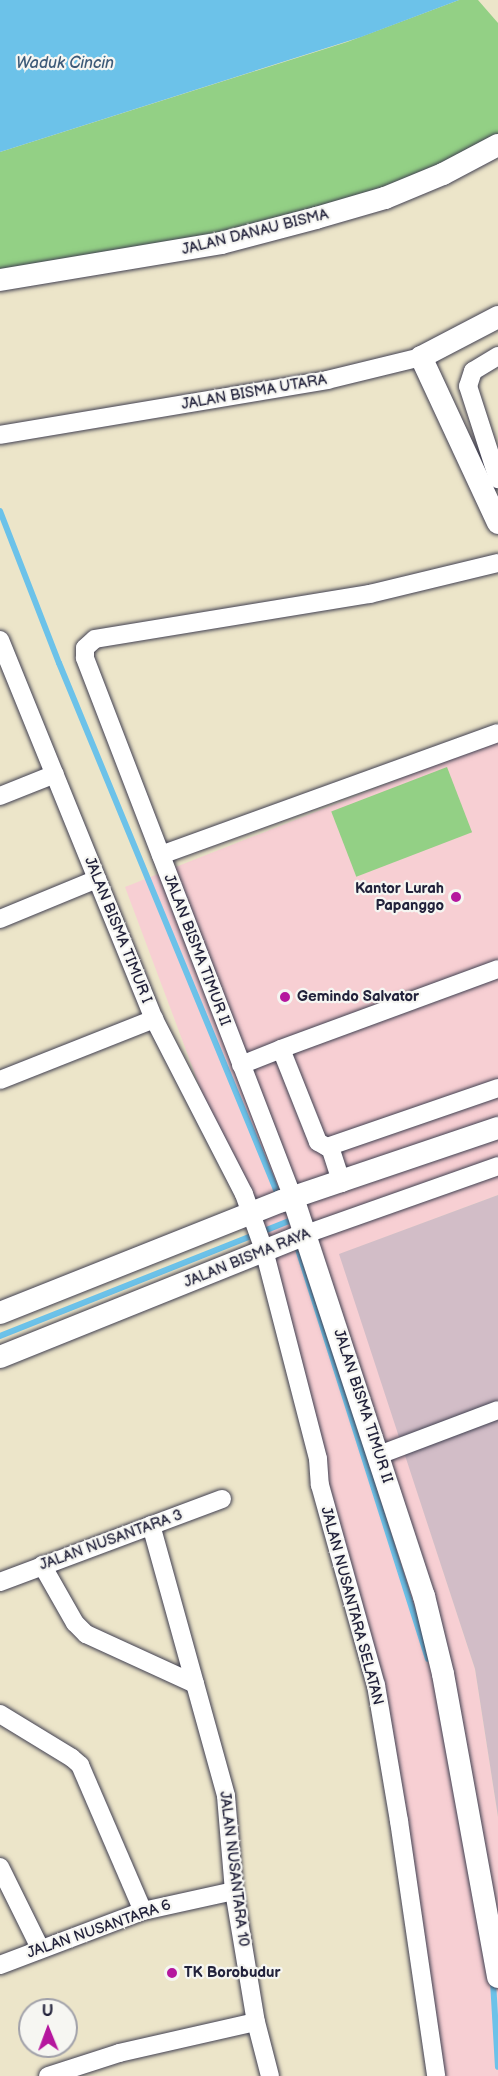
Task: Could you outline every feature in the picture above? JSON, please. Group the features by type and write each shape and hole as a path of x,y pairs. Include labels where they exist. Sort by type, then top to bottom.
{"street":[{"name":"JALAN DANAU BISMA","path":"0,280 221,243 316,218 385,198 443,174 498,145"},
{"name":"JALAN BISMA UTARA","path":"1,435 327,380 421,357 498,317"},
{"path":"498,356 477,366 470,376 468,386 498,479"},
{"path":"421,357 498,523"},
{"name":"JALAN BISMA TIMUR II","path":"498,563 370,594 90,641 86,648 85,658 241,1065 287,1200 303,1235 379,1455 424,1596 443,1674 495,1930 498,1977"},
{"name":"JALAN BISMA TIMUR I","path":"1,644 154,1019 255,1215"},
{"name":"JALAN BISMA TIMUR II","path":"161,855 498,733"},
{"path":"0,796 54,774"},
{"path":"0,919 97,879"},
{"path":"241,1065 498,969"},
{"path":"0,1080 154,1019"},
{"path":"281,1049 318,1142 330,1147 498,1088"},
{"path":"0,1313 255,1215 287,1200 498,1128"},
{"path":"330,1147 342,1183"},
{"name":"JALAN BISMA RAYA","path":"0,1357 265,1248 498,1166"},
{"name":"JALAN NUSANTARA SELATAN","path":"255,1215 318,1459 320,1485 376,1685 399,1821 435,2076"},
{"path":"379,1455 498,1410"},
{"name":"JALAN NUSANTARA 3","path":"0,1581 222,1499"},
{"name":"JALAN NUSANTARA 10","path":"151,1525 226,1796 234,1891 256,2022 270,2076"},
{"path":"42,1565 75,1623 86,1634 195,1684"},
{"path":"0,1714 80,1765 90,1782 143,1911"},
{"path":"0,1867 40,1948"},
{"name":"JALAN NUSANTARA 6","path":"0,1965 143,1911 234,1891"},
{"path":"48,2076 119,2053 256,2022"}],"shaded area":[{"path":"498,740 498,1195 340,1254 475,1669 498,1817 498,2076 434,2076 371,1667 244,1205 125,887"},
{"path":"498,1195 498,1817 475,1669 339,1254"}],"green space":[{"path":"459,0 478,0 498,23 498,144 385,198 0,279 0,152 347,42"},
{"path":"447,767 472,832 356,877 331,811"}],"water":[{"name":"Waduk Cincin","path":"0,0 459,0 361,37 0,152"}],"waterway":[{"path":"0,511 59,663 279,1197"},
{"path":"0,1336 289,1221"},
{"path":"297,1246 428,1659"},
{"path":"493,1981 498,2067"}],"place":[{"name":"Kantor Lurah Papanggo","path":"456,897"},
{"name":"Gemindo Salvator","path":"285,997"},
{"name":"TK Borobudur","path":"172,1973"}]}
